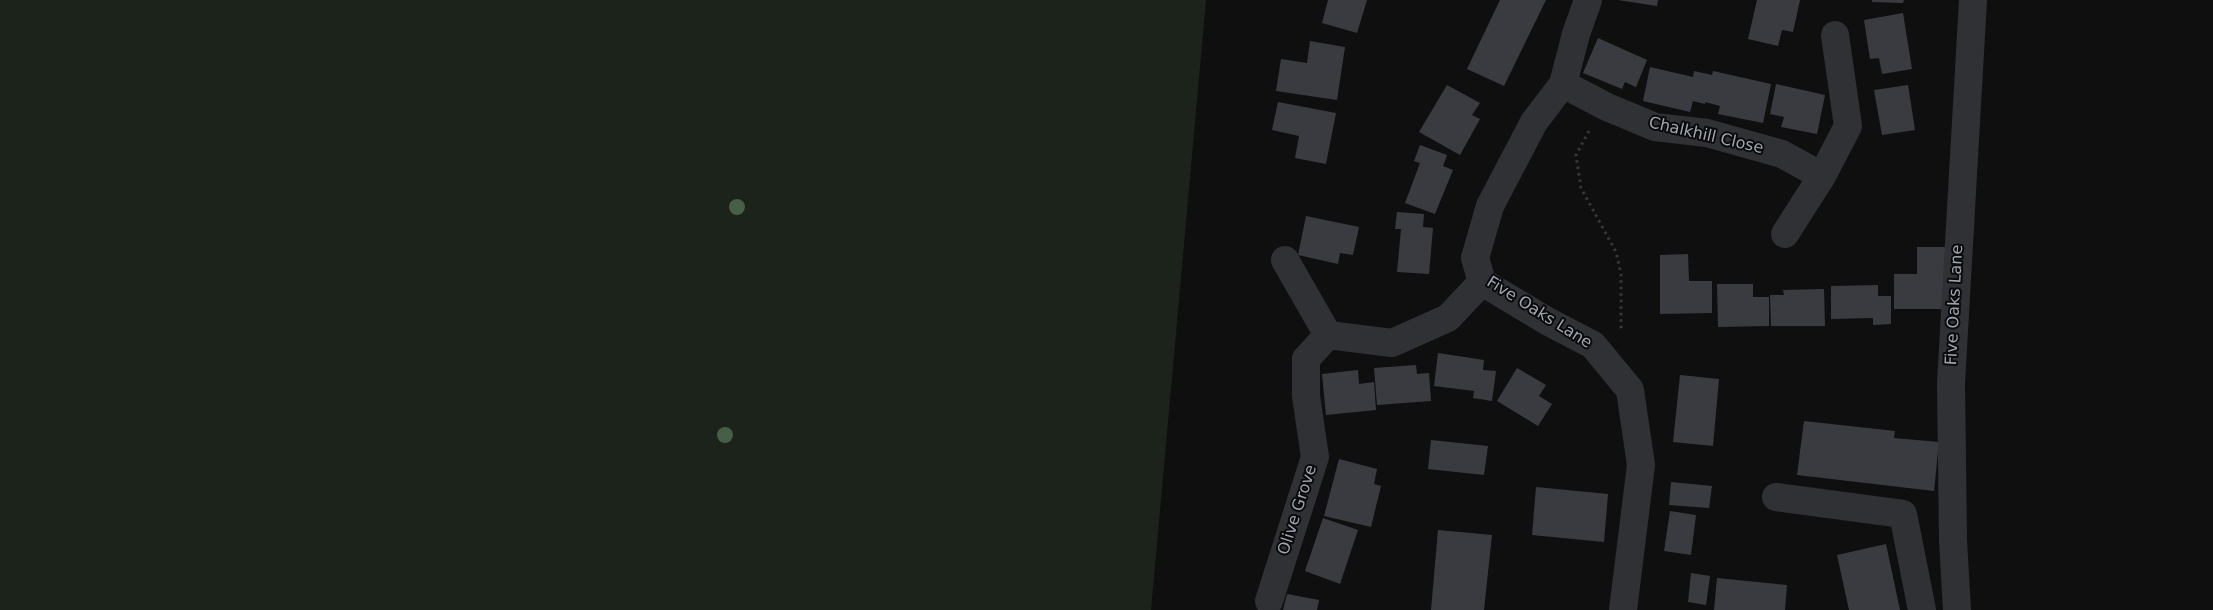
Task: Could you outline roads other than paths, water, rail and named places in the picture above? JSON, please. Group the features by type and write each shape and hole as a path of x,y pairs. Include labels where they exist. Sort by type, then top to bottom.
{"street":[{"name":"Five Oaks Lane","path":"1588,0 1576,34 1563,84 1534,122 1490,206 1475,258 1482,282 1547,321 1593,345 1630,390 1641,465 1623,610"},
{"name":"Five Oaks Lane","path":"1957,610 1953,541 1951,383 1974,0"},
{"path":"1785,234 1822,176 1848,126 1835,35"},
{"name":"Chalkhill Close","path":"1563,84 1603,105 1655,127 1707,133 1782,154 1822,176"},
{"path":"1284,260 1328,335 1392,344 1448,318 1482,282"},
{"name":"Olive Grove","path":"1269,602 1314,457 1306,396 1306,360 1328,335"},
{"path":"1776,497 1903,514 1922,610"}]}
